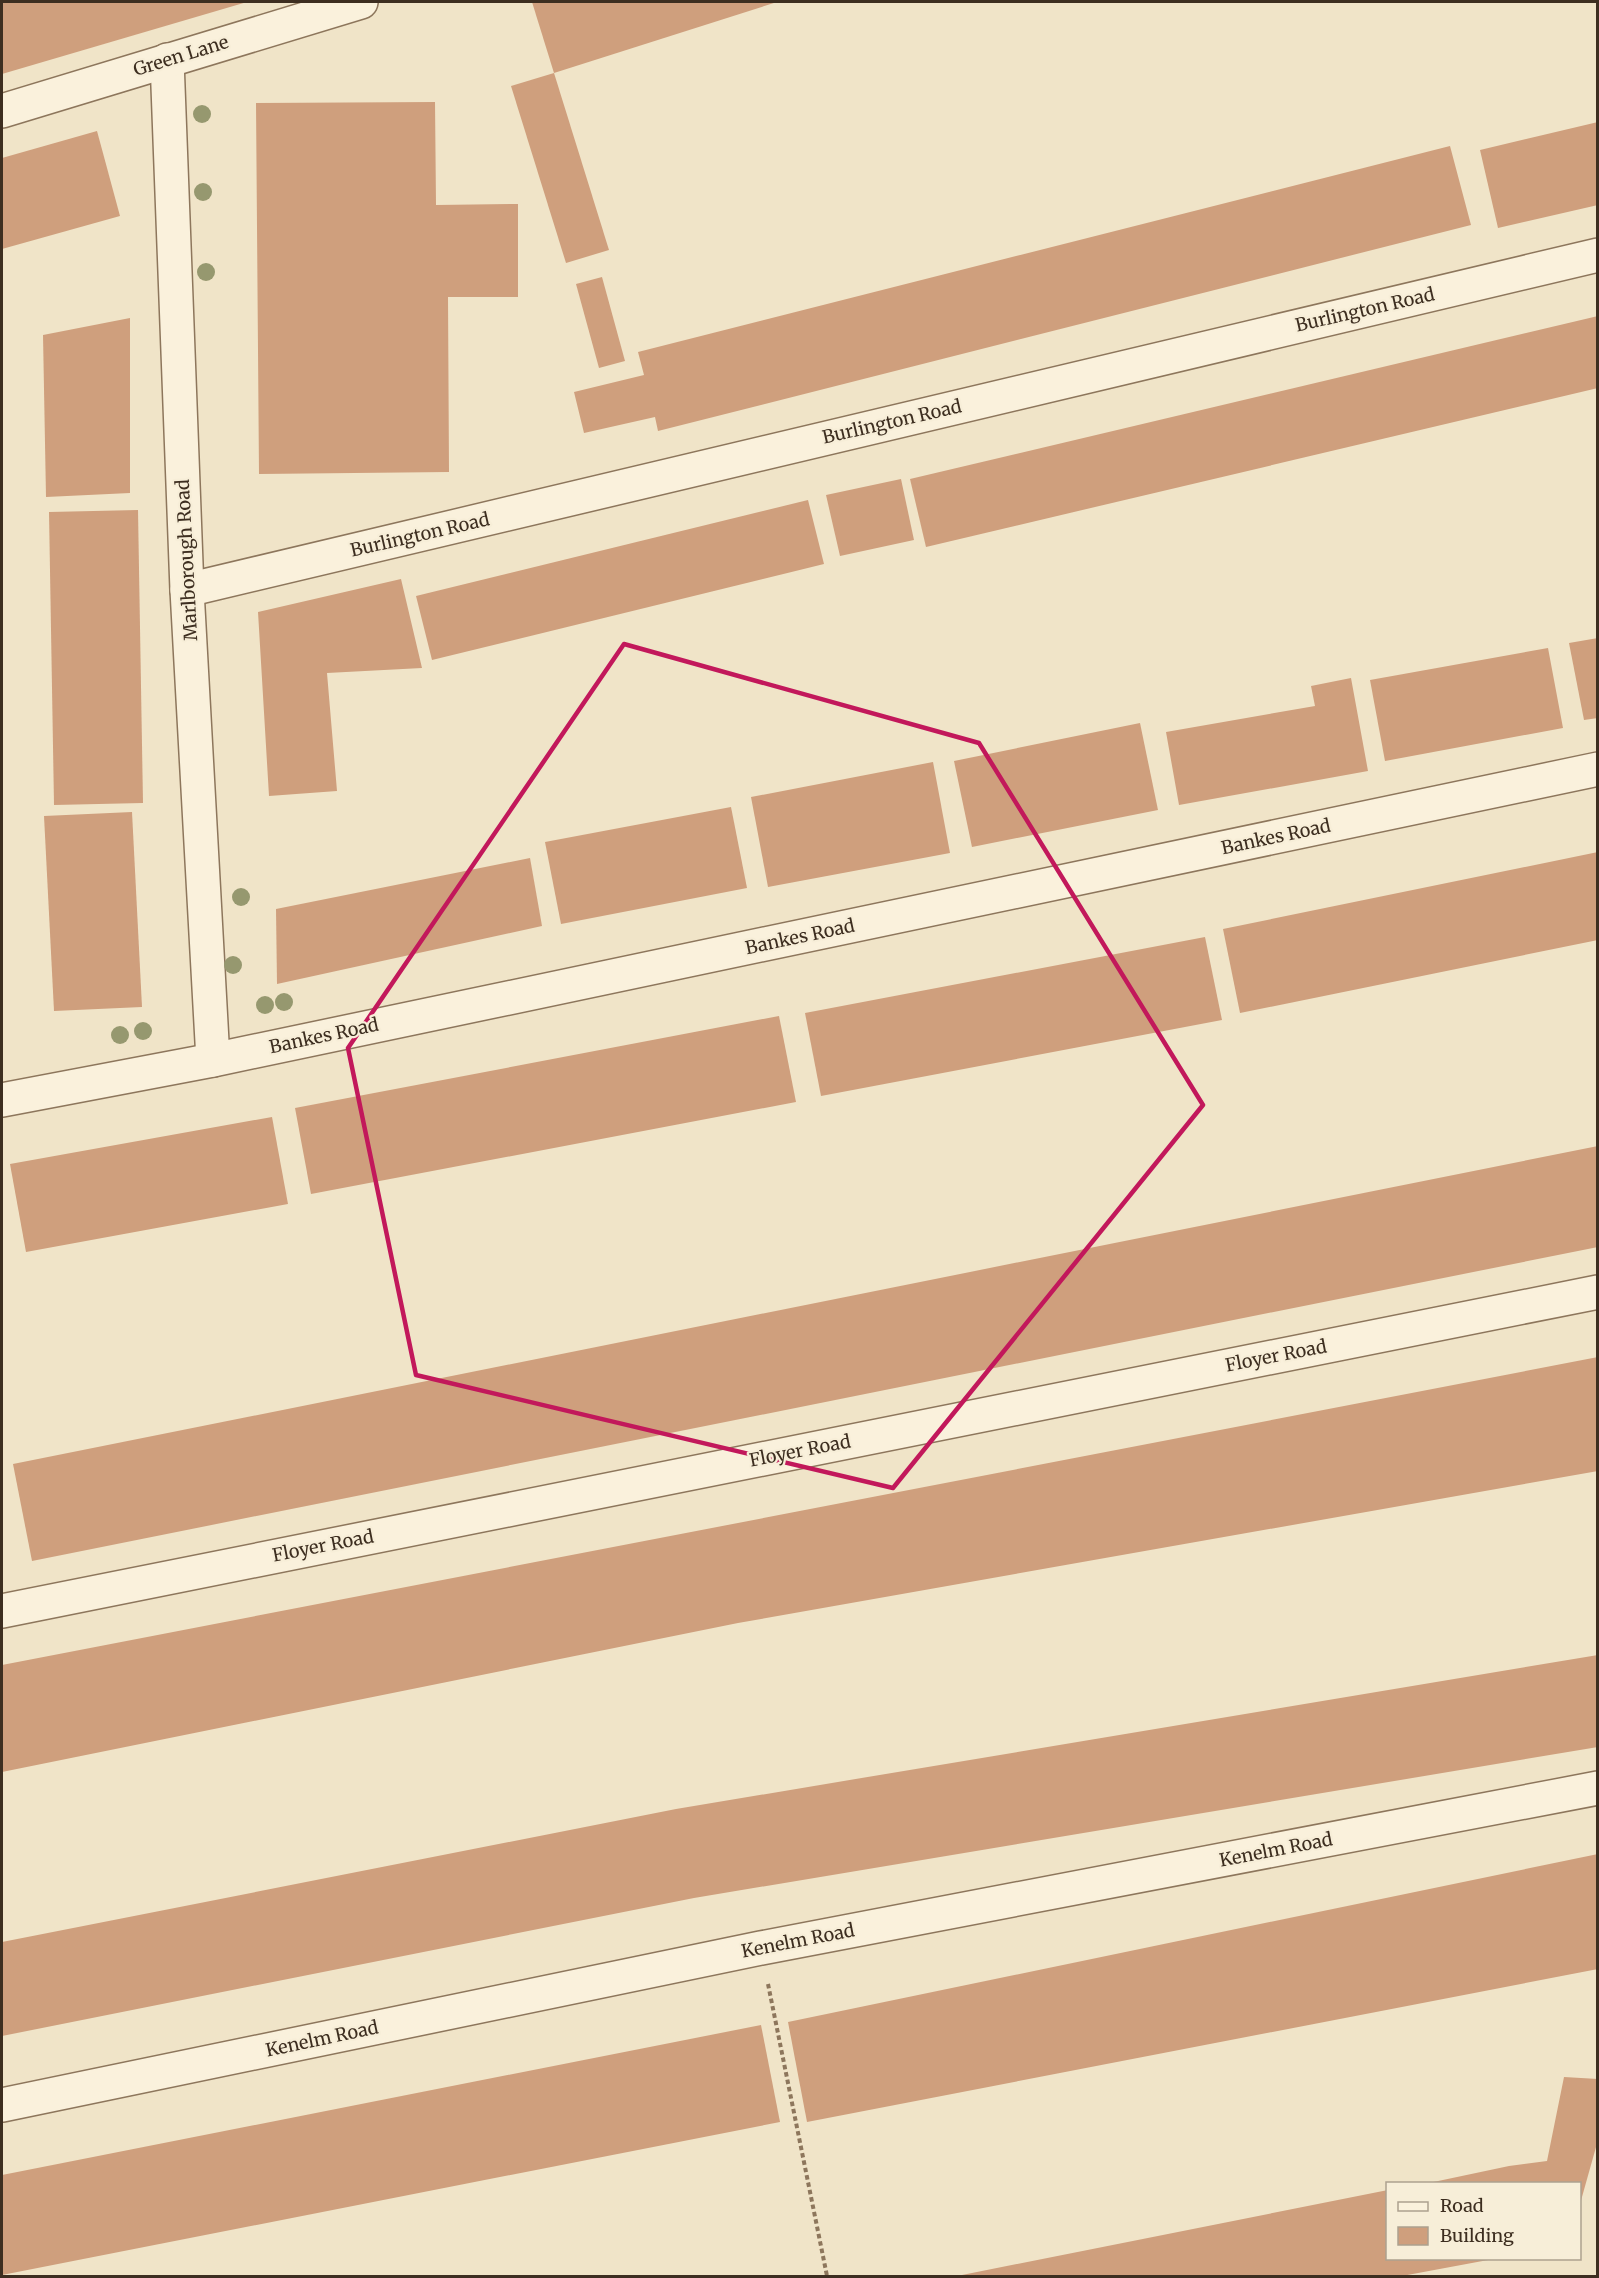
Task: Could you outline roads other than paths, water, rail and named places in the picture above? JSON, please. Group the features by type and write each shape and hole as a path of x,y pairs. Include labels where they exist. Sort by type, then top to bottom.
{"street":[{"name":"Green Lane","path":"2,111 167,60 294,11 361,2"},
{"name":"Marlborough Road","path":"167,60 187,590 213,1060"},
{"name":"Burlington Road","path":"187,590 1598,255"},
{"name":"Bankes Road","path":"2,1100 213,1060 1598,769"},
{"name":"Floyer Road","path":"2,1611 1598,1292"},
{"name":"Kenelm Road","path":"2,2105 761,1948 1598,1788"}]}
